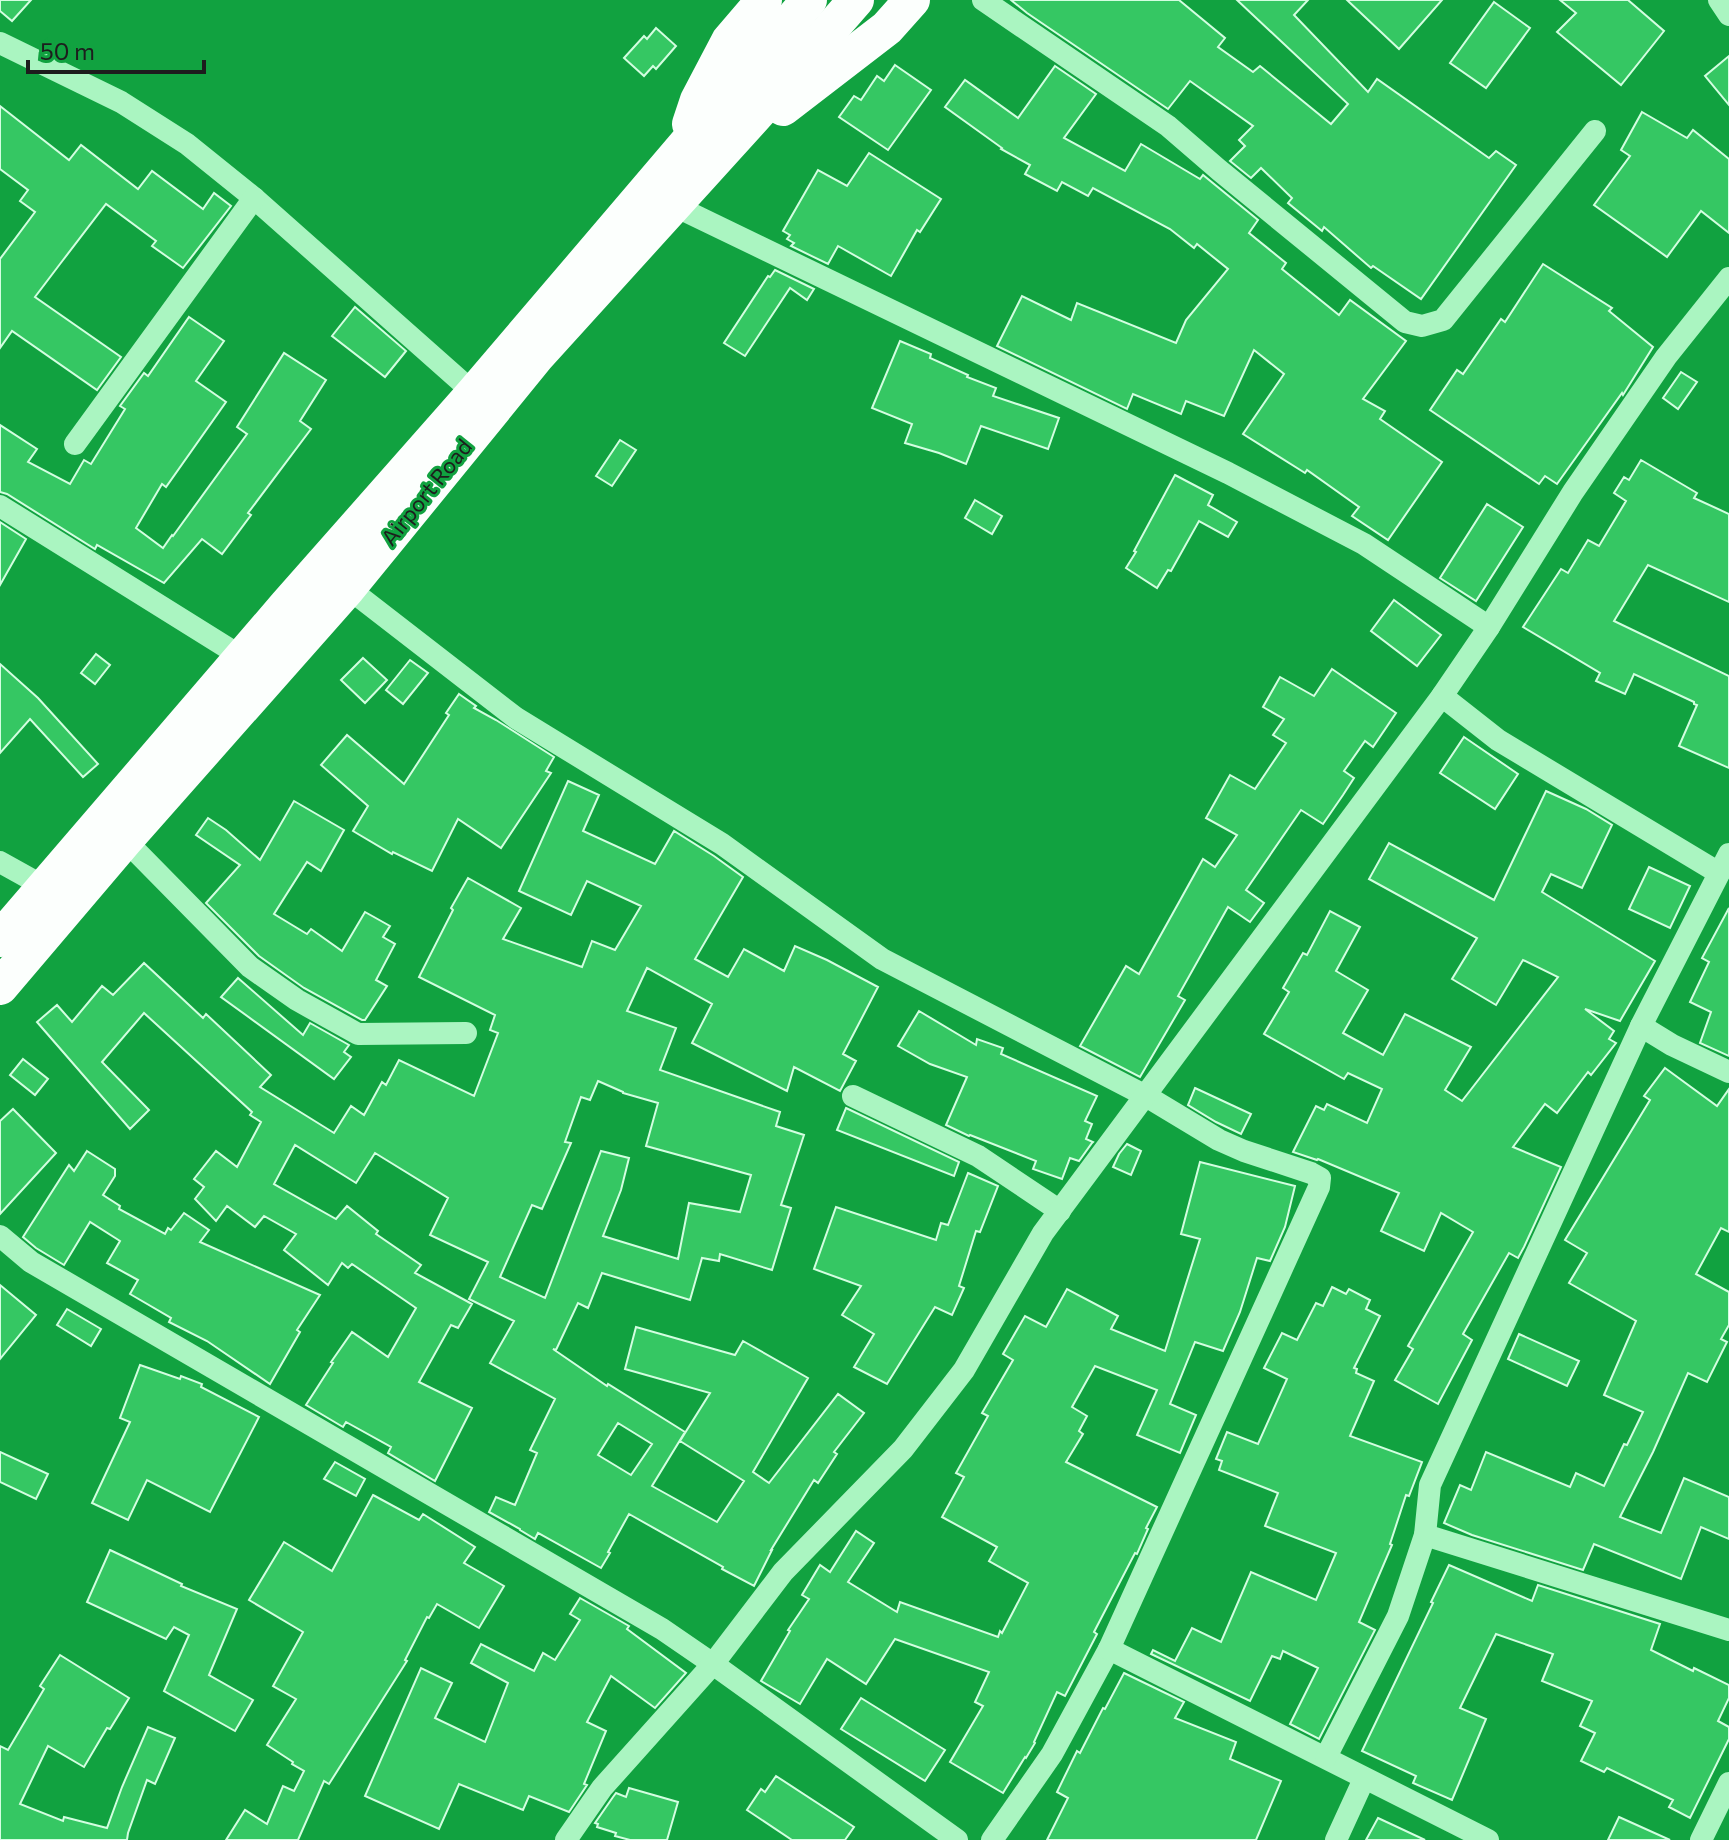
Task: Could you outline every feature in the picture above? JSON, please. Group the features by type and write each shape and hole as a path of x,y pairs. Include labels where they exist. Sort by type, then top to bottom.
{"highway":[{"path":"693,162 698,100 729,41 764,0"},
{"name":"Airport Road","path":"0,987 125,840 348,588 537,356 675,206 693,162 809,0"},
{"name":"Airport Road","path":"0,939 474,393 693,162 856,0"},
{"path":"693,162 803,92 887,28 912,0"}],"street":[{"path":"983,0 1168,126 1405,322 1422,326 1443,320 1595,131"},
{"path":"1719,0 1729,15"},
{"path":"0,43 121,102 187,144 254,198 474,393"},
{"path":"75,444 254,198"},
{"path":"675,206 1228,473 1364,544 1489,627"},
{"path":"566,1840 602,1788 713,1664 783,1572 903,1449 964,1370 1043,1233 1442,696 1573,492 1666,357 1729,278"},
{"path":"0,506 242,657"},
{"path":"348,588 516,718 722,844 882,959 1146,1096 1219,1140 1320,1178 1319,1187 1109,1649 1052,1754 992,1840"},
{"path":"1326,1757 1398,1616 1425,1535 1430,1485 1641,1026 1724,863 1498,740 1442,696"},
{"path":"125,840 250,967 321,1014 358,1034 466,1033"},
{"path":"0,862 45,887"},
{"path":"1641,1026 1672,1045 1729,1072"},
{"path":"853,1096 978,1156 1060,1211"},
{"path":"0,1236 31,1262 662,1629 957,1840"},
{"path":"1425,1535 1729,1630"},
{"path":"1109,1649 1488,1840"},
{"path":"1336,1840 1364,1779"},
{"path":"1701,1840 1729,1783"}],"building":[{"path":"0,0 31,0 12,21 0,11"},
{"path":"1011,0 1179,0 1225,38 1218,47 1253,72 1260,66 1331,124 1348,104 1237,0 1308,0 1294,15 1368,92 1377,79 1489,158 1496,151 1516,165 1421,299 1373,266 1371,268 1324,227 1322,231 1288,203 1292,198 1261,168 1251,178 1230,161 1245,146 1239,140 1253,126 1190,81 1168,109"},
{"path":"1347,0 1442,0 1399,49"},
{"path":"1560,0 1628,0 1664,31 1621,85 1557,32 1576,13"},
{"path":"1494,2 1530,28 1486,88 1450,63"},
{"path":"656,28 676,46 656,69 653,66 644,76 624,58"},
{"path":"1729,56 1729,105 1705,76"},
{"path":"895,65 931,90 888,150 839,117 854,96 861,100 877,76 884,81"},
{"path":"1055,66 1096,94 1064,138 1125,171 1141,144 1200,179 1203,175 1258,220 1249,233 1286,263 1282,269 1339,315 1350,300 1406,341 1363,399 1385,411 1380,419 1442,462 1388,540 1352,516 1359,507 1307,470 1305,473 1243,434 1284,374 1254,350 1224,416 1186,401 1181,414 1133,394 1127,409 997,346 1022,296 1071,320 1077,303 1176,343 1186,320 1228,269 1197,244 1194,248 1170,229 1093,188 1088,196 1062,182 1057,191 1025,174 1030,165 1001,149 945,107 965,80 1018,118"},
{"path":"0,106 69,160 81,145 138,189 152,171 203,209 214,193 231,206 183,268 152,246 156,241 106,204 35,297 121,357 97,390 12,331 0,348 0,259 35,212 20,201 28,190 0,169"},
{"path":"1642,112 1687,138 1693,130 1729,159 1729,233 1701,211 1667,257 1594,205 1630,156 1621,150"},
{"path":"869,153 941,199 920,232 917,230 891,276 838,246 828,264 791,246 794,243 787,239 790,235 783,231 818,170 847,186"},
{"path":"1543,264 1612,308 1609,311 1653,347 1623,395 1557,484 1545,476 1539,484 1430,410 1457,370 1463,374 1501,319 1505,322"},
{"path":"775,270 814,289 807,300 790,288 745,356 724,343"},
{"path":"355,307 406,351 385,377 332,336"},
{"path":"189,317 224,341 196,381 226,402 166,487 162,484 136,528 163,548 247,434 237,427 284,353 326,380 300,421 311,429 248,513 251,515 222,554 202,539 164,583 97,545 95,549 0,492 0,425 37,449 28,462 70,484 84,460 91,464 125,409 120,406 144,373 148,376"},
{"path":"900,341 931,354 930,358 967,377 996,388 993,396 1059,418 1048,449 981,426 966,464 905,443 912,424 872,408"},
{"path":"1681,372 1697,382 1678,409 1663,398"},
{"path":"620,440 636,450 612,486 596,476"},
{"path":"1641,460 1697,493 1694,498 1729,514 1729,602 1648,565 1614,621 1729,676 1729,768 1679,746 1697,705 1694,702 1634,674 1625,694 1596,681 1600,673 1523,627 1561,569 1568,573 1588,540 1599,546 1626,501 1614,493 1624,477 1629,480"},
{"path":"1175,475 1213,495 1208,505 1237,522 1228,537 1199,521 1171,571 1168,570 1157,588 1126,568"},
{"path":"975,500 1002,516 992,534 965,518"},
{"path":"1487,504 1523,527 1476,601 1440,578"},
{"path":"0,522 26,539 0,585"},
{"path":"1394,600 1441,635 1417,666 1371,631"},
{"path":"96,654 110,665 95,684 81,673"},
{"path":"363,658 387,680 365,703 341,680"},
{"path":"410,660 428,673 403,704 386,690"},
{"path":"0,664 38,698 98,764 83,777 30,719 0,753"},
{"path":"1332,669 1396,713 1373,747 1365,741 1344,771 1354,778 1343,795 1323,824 1301,810 1246,890 1264,903 1250,922 1228,907 1178,996 1185,1000 1140,1077 1080,1046 1126,966 1139,974 1203,859 1215,867 1237,835 1206,818 1230,775 1255,789 1286,743 1273,735 1284,719 1263,707 1280,677 1314,696"},
{"path":"459,694 476,706 474,708 554,757 546,771 551,773 501,848 458,819 432,871 392,854 353,831 368,806 321,765 347,735 404,784 449,715 446,713"},
{"path":"1464,737 1518,774 1495,809 1440,773"},
{"path":"568,781 599,795 583,831 655,864 674,831 743,877 695,959 728,977 744,949 784,971 795,946 878,987 843,1054 856,1061 840,1091 794,1067 787,1091 692,1043 712,1004 647,968 627,1011 676,1028 660,1070 780,1112 776,1126 804,1135 781,1205 791,1208 772,1270 720,1254 719,1261 702,1258 690,1300 602,1273 588,1308 578,1303 556,1350 553,1349 607,1386 685,1432 652,1486 717,1522 744,1481 680,1441 710,1393 625,1369 636,1327 735,1355 743,1341 808,1378 753,1472 769,1483 838,1394 864,1413 834,1452 837,1454 818,1483 814,1480 771,1550 754,1586 629,1514 601,1568 538,1533 535,1539 489,1512 496,1497 515,1505 537,1453 530,1450 555,1399 490,1363 514,1321 469,1299 488,1262 430,1235 448,1198 375,1153 356,1183 295,1145 274,1184 336,1219 347,1206 378,1231 376,1234 421,1265 415,1273 472,1304 458,1328 451,1325 419,1382 472,1408 435,1481 388,1453 391,1447 346,1422 343,1427 306,1405 352,1332 388,1357 416,1308 352,1264 348,1268 342,1263 328,1285 284,1250 296,1234 264,1216 255,1227 227,1206 216,1221 195,1199 204,1187 194,1179 216,1151 237,1167 261,1122 144,1013 102,1062 149,1110 130,1129 37,1022 57,1005 72,1022 102,986 113,995 144,963 203,1018 206,1014 271,1075 260,1087 334,1133 351,1106 364,1115 382,1082 386,1085 399,1060 474,1096 498,1033 490,1030 495,1015 419,977 468,878 521,908 503,939 582,967 592,941 615,950 641,906 587,881 571,915 519,891","holes":["598,1081 623,1093 658,1103 646,1146 751,1175 740,1212 689,1203 678,1259 603,1236 621,1190 629,1158 601,1151 545,1298 500,1277 532,1205 542,1209 571,1143 565,1142 581,1097 590,1100","618,1423 652,1444 631,1475 598,1455"]},
{"path":"1546,791 1612,825 1582,888 1551,874 1542,892 1655,961 1620,1021 1585,1009 1614,1031 1609,1039 1616,1043 1591,1075 1588,1072 1557,1113 1545,1104 1513,1147 1561,1167 1518,1258 1509,1253 1463,1334 1472,1340 1438,1404 1395,1380 1413,1349 1408,1346 1473,1232 1441,1213 1424,1251 1381,1231 1399,1193 1318,1159 1293,1152 1316,1106 1324,1110 1327,1104 1367,1123 1382,1089 1348,1073 1344,1079 1264,1034 1289,992 1283,988 1303,953 1307,955 1330,911 1360,927 1336,971 1368,990 1343,1033 1383,1055 1405,1014 1471,1047 1445,1090 1462,1101 1558,977 1523,960 1496,1005 1452,979 1477,938 1369,879 1389,843 1494,900"},
{"path":"294,801 344,830 321,871 307,862 274,914 307,934 311,929 342,951 365,912 390,926 383,937 395,944 376,980 387,986 365,1020 304,988 259,956 206,903 240,865 196,835 208,818 260,860"},
{"path":"1649,867 1690,886 1670,928 1629,909"},
{"path":"1729,908 1729,1056 1700,1043 1711,1012 1690,1002 1709,962 1702,958"},
{"path":"238,978 303,1035 310,1023 349,1045 344,1052 351,1057 334,1079 221,997"},
{"path":"919,1011 976,1045 977,1039 1003,1048 1001,1054 1097,1096 1085,1121 1092,1124 1086,1139 1093,1142 1079,1161 1070,1158 1062,1179 1033,1169 1036,1161 946,1125 967,1077 930,1064 898,1046"},
{"path":"23,1059 48,1079 35,1095 10,1075"},
{"path":"1665,1068 1717,1106 1729,1089 1729,1232 1721,1228 1696,1274 1729,1292 1729,1325 1721,1339 1727,1342 1707,1382 1688,1373 1620,1517 1661,1533 1684,1478 1729,1497 1729,1539 1701,1527 1681,1579 1594,1544 1583,1570 1444,1523 1460,1485 1471,1490 1486,1452 1570,1487 1576,1473 1604,1486 1624,1444 1627,1445 1643,1412 1604,1395 1636,1321 1569,1283 1587,1253 1565,1240 1650,1100 1644,1096"},
{"path":"1195,1088 1251,1114 1241,1134 1188,1105"},
{"path":"846,1108 959,1162 954,1176 837,1130"},
{"path":"13,1109 56,1153 0,1214 0,1121"},
{"path":"1127,1144 1141,1151 1131,1175 1113,1167"},
{"path":"87,1151 115,1169 115,1176 103,1195 120,1206 119,1209 165,1234 184,1213 209,1230 200,1242 320,1295 297,1330 300,1332 270,1384 207,1341 169,1322 171,1318 130,1294 138,1280 107,1263 120,1241 90,1222 64,1265 23,1237 69,1165 74,1171"},
{"path":"1200,1162 1295,1186 1285,1227 1270,1261 1257,1258 1240,1312 1223,1351 1195,1342 1170,1404 1196,1415 1180,1453 1137,1435 1157,1390 1095,1366 1072,1407 1087,1416 1079,1431 1083,1434 1066,1462 1157,1507 1137,1554 1094,1632 1097,1634 1065,1696 1057,1692 1035,1743 1003,1793 950,1762 983,1706 975,1702 989,1672 895,1639 866,1684 827,1659 800,1704 761,1681 788,1630 809,1599 802,1595 820,1565 830,1572 856,1531 874,1543 848,1582 897,1612 900,1602 998,1637 1000,1631 1002,1633 1028,1583 989,1561 997,1547 942,1517 964,1477 956,1473 988,1416 982,1413 1013,1360 1003,1354 1025,1316 1046,1327 1067,1289 1118,1316 1111,1329 1165,1351 1200,1239 1181,1234"},
{"path":"968,1173 998,1186 980,1232 976,1231 959,1286 964,1288 952,1315 935,1307 887,1384 854,1367 874,1334 842,1315 861,1286 814,1269 836,1207 936,1240 941,1223 948,1225"},
{"path":"0,1285 36,1315 0,1359"},
{"path":"1332,1287 1346,1294 1349,1289 1370,1300 1366,1309 1380,1316 1354,1368 1357,1369 1356,1373 1374,1381 1350,1436 1422,1462 1409,1496 1406,1495 1392,1545 1359,1622 1375,1630 1319,1739 1290,1724 1318,1668 1283,1651 1280,1659 1272,1656 1250,1701 1151,1654 1153,1650 1175,1661 1192,1628 1221,1642 1251,1572 1316,1600 1336,1553 1265,1526 1278,1493 1219,1470 1222,1461 1216,1459 1227,1432 1258,1444 1287,1379 1264,1368 1282,1333 1297,1340 1316,1303 1323,1306"},
{"path":"67,1309 101,1329 91,1346 57,1325"},
{"path":"1519,1334 1579,1361 1567,1386 1508,1359"},
{"path":"140,1365 202,1384 201,1387 259,1417 210,1512 147,1480 128,1520 92,1503 130,1422 120,1418"},
{"path":"0,1452 48,1474 36,1499 0,1482"},
{"path":"335,1462 365,1479 356,1496 324,1479"},
{"path":"373,1495 419,1520 423,1514 475,1547 464,1563 504,1586 479,1628 437,1604 427,1617 407,1661 329,1784 324,1781 298,1840 226,1840 245,1810 267,1824 283,1786 294,1791 304,1771 267,1745 296,1699 273,1686 303,1632 249,1600 284,1542 332,1571"},
{"path":"110,1550 181,1586 237,1609 209,1675 253,1700 235,1731 164,1691 189,1635 174,1627 166,1639 87,1602"},
{"path":"1449,1565 1532,1601 1538,1585 1660,1624 1651,1650 1729,1685 1729,1698 1718,1721 1729,1727 1729,1739 1690,1818 1669,1807 1673,1800 1607,1768 1604,1772 1581,1761 1595,1733 1580,1726 1592,1701 1542,1681 1553,1654 1496,1634 1460,1708 1486,1719 1452,1800 1413,1783 1416,1776 1362,1751"},
{"path":"580,1598 629,1626 627,1629 686,1673 655,1708 611,1676 587,1722 606,1731 584,1784 587,1785 569,1812 529,1796 523,1810 459,1784 439,1829 365,1796 421,1668 452,1683 435,1718 485,1742 508,1683 471,1663 481,1644 534,1671 543,1653 555,1660 580,1620 570,1614"},
{"path":"60,1655 129,1698 84,1767 48,1746 20,1804 63,1821 64,1817 107,1828 148,1727 175,1738 155,1784 147,1780 127,1840 0,1840 0,1746 8,1750 44,1689 40,1686"},
{"path":"1124,1673 1184,1702 1175,1718 1236,1742 1230,1759 1281,1781 1256,1840 1047,1840 1068,1798 1057,1792 1077,1751 1080,1753"},
{"path":"861,1698 945,1750 925,1781 841,1729"},
{"path":"776,1776 854,1827 845,1840 792,1840 747,1810 761,1789 765,1792"},
{"path":"629,1788 678,1802 667,1840 630,1840 597,1827 595,1823 616,1793 626,1797"},
{"path":"1619,1817 1670,1840 1608,1840"},
{"path":"1378,1818 1425,1840 1366,1840"}]}
